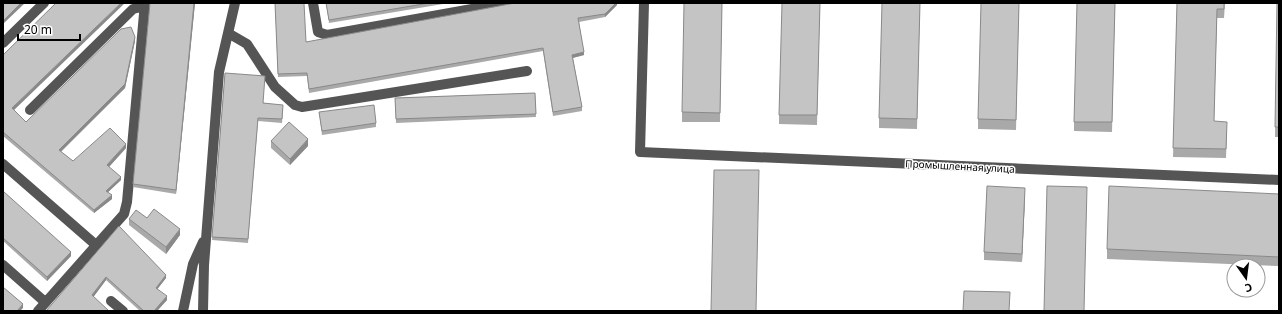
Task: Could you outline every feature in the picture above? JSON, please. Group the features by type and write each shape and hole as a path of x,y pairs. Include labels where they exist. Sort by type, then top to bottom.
{"street":[{"path":"3,43 44,3"},
{"path":"203,311 206,234 219,72 235,3"},
{"path":"313,3 318,32 327,34 505,3"},
{"name":"Промышленная улица","path":"644,3 640,152 1279,180"},
{"path":"30,110 133,9 145,5 127,202 124,214 38,311"},
{"path":"228,33 247,44 275,87 295,105 302,108 526,71"},
{"path":"3,164 96,245"},
{"path":"182,311 194,264 206,234"},
{"path":"3,265 46,302"},
{"path":"111,301 123,311"}],"building":[{"path":"3,3 21,3 3,21"},
{"path":"56,3 121,3 12,108 26,122 121,29 131,27 135,37 125,84 59,150 73,161 110,128 126,144 107,165 121,177 106,191 112,195 94,210 3,132 3,55"},
{"path":"150,3 194,3 176,190 133,184"},
{"path":"275,3 304,3 306,42 515,3 616,3 605,14 578,18 584,52 572,55 582,107 553,112 543,48 309,89 307,73 278,74"},
{"path":"326,3 429,3 329,20"},
{"path":"684,3 722,3 720,113 682,112"},
{"path":"782,3 820,3 817,115 779,115"},
{"path":"882,3 920,3 917,119 879,118"},
{"path":"981,3 1019,3 1016,120 978,119"},
{"path":"1077,3 1115,3 1112,122 1074,122"},
{"path":"1177,3 1224,3 1224,9 1217,9 1214,121 1227,122 1226,149 1173,148"},
{"path":"1277,3 1279,3 1279,127 1275,127"},
{"path":"225,73 265,76 263,103 283,105 282,119 258,118 248,239 212,237"},
{"path":"535,93 536,114 396,119 395,98"},
{"path":"374,105 376,123 322,131 319,112"},
{"path":"289,122 308,139 290,159 271,141"},
{"path":"714,170 759,170 756,311 711,311"},
{"path":"987,186 1025,188 1022,254 984,252"},
{"path":"1047,186 1087,187 1084,311 1044,311"},
{"path":"1109,186 1279,194 1279,257 1107,249"},
{"path":"3,191 71,252 47,277 3,238"},
{"path":"154,209 180,229 166,247 129,219 136,210 147,218"},
{"path":"119,226 166,275 156,288 167,296 154,311 144,311 106,277 92,295 109,311 46,311"},
{"path":"3,287 23,304 17,311 3,311"},
{"path":"964,291 1010,292 1009,311 963,311"}]}
